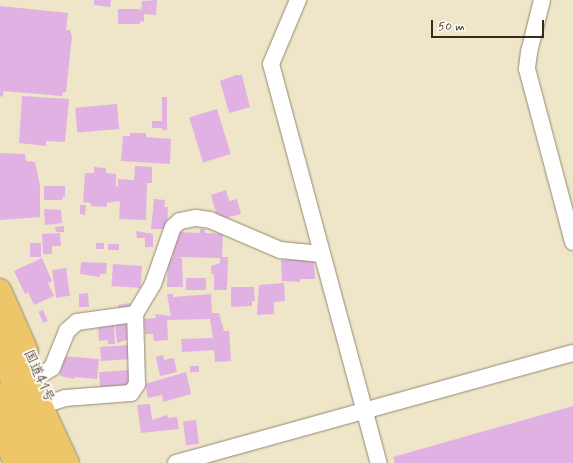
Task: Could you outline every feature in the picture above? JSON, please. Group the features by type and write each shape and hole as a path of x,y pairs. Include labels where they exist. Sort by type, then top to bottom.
{"highway":[{"name":"国道41号","path":"0,290 77,463"},
{"path":"0,316 68,463"},
{"path":"0,354 49,463"},
{"path":"0,394 30,463"},
{"path":"0,428 16,463"}],"street":[{"path":"298,0 271,64 379,463"},
{"path":"542,0 529,52 527,69 573,242"},
{"path":"50,403 65,398 131,393 137,384 135,314 153,284 174,227 180,221 196,218 210,220 280,250 322,254"},
{"path":"38,376 52,368 67,331 77,322 135,314"},
{"path":"176,463 364,409 573,353"}],"building":[{"path":"94,0 111,0 110,7 94,5"},
{"path":"157,0 156,15 144,14 144,22 140,21 140,24 118,24 118,9 140,9 141,12 142,1"},
{"path":"0,6 68,13 66,30 70,30 72,37 66,92 63,92 62,96 3,91 3,97 0,96"},
{"path":"236,75 242,75 250,107 229,113 220,81"},
{"path":"22,96 69,99 65,142 46,141 46,146 19,143"},
{"path":"162,97 167,97 167,130 162,130"},
{"path":"117,104 119,129 77,133 75,108"},
{"path":"217,109 231,154 203,162 189,117"},
{"path":"152,121 165,121 165,128 152,128"},
{"path":"130,133 146,133 146,137 171,139 170,164 121,161 123,136 130,136"},
{"path":"0,153 25,154 26,161 35,162 40,185 40,217 0,220"},
{"path":"135,166 152,167 152,183 147,183 146,220 119,219 120,201 107,203 107,207 91,206 91,203 83,202 85,173 94,173 94,167 106,168 106,173 116,174 116,186 118,187 118,179 134,180"},
{"path":"44,186 65,186 65,197 62,197 63,200 44,200"},
{"path":"226,190 229,201 237,199 241,214 218,220 211,195"},
{"path":"154,199 165,200 164,207 168,207 167,229 151,229"},
{"path":"80,205 86,205 85,215 80,214"},
{"path":"44,209 61,210 62,223 45,225"},
{"path":"64,226 64,232 56,232 55,227"},
{"path":"200,229 205,229 205,233 223,234 222,257 228,257 227,290 214,290 214,274 211,274 211,266 220,263 220,258 178,257 182,258 183,287 167,287 168,257 173,257 173,240 177,240 178,232 200,233"},
{"path":"136,231 153,234 153,247 145,247 145,238 137,238"},
{"path":"60,233 61,246 52,246 52,254 43,254 42,234"},
{"path":"30,243 41,243 41,257 30,257"},
{"path":"96,243 104,243 104,249 96,249"},
{"path":"108,244 119,244 119,250 108,250"},
{"path":"42,258 52,281 48,283 54,296 34,305 28,292 25,294 14,271"},
{"path":"310,258 310,262 314,262 315,279 300,279 300,282 282,281 281,260"},
{"path":"81,262 107,263 106,274 100,274 100,277 80,274"},
{"path":"113,264 142,266 140,288 111,286"},
{"path":"66,268 70,296 56,298 52,270"},
{"path":"186,278 206,278 206,290 186,290"},
{"path":"284,283 285,301 274,302 274,314 257,315 259,285"},
{"path":"231,287 254,287 255,301 252,301 252,306 231,307"},
{"path":"88,293 89,307 79,307 79,294"},
{"path":"167,294 173,294 173,297 211,294 212,313 219,313 224,331 229,331 231,361 215,362 214,350 182,352 181,339 213,338 210,319 167,320 168,340 154,341 153,334 145,334 144,319 156,318 155,314 171,316"},
{"path":"130,303 131,309 119,311 118,305"},
{"path":"43,310 48,321 43,323 38,312"},
{"path":"131,323 132,338 117,343 115,324"},
{"path":"114,324 115,344 108,344 108,340 99,341 98,325"},
{"path":"130,345 131,359 101,361 100,347"},
{"path":"163,355 164,360 174,358 177,372 160,376 156,357"},
{"path":"62,356 99,359 97,379 75,377 74,379 60,376"},
{"path":"190,366 199,366 199,372 190,372"},
{"path":"130,370 131,385 100,387 99,372"},
{"path":"186,372 191,394 163,402 162,395 148,398 145,384"},
{"path":"150,404 152,420 167,415 168,418 177,417 179,429 141,433 137,405"},
{"path":"573,406 573,463 395,463 393,457"},
{"path":"196,420 199,444 186,445 183,422"}]}
